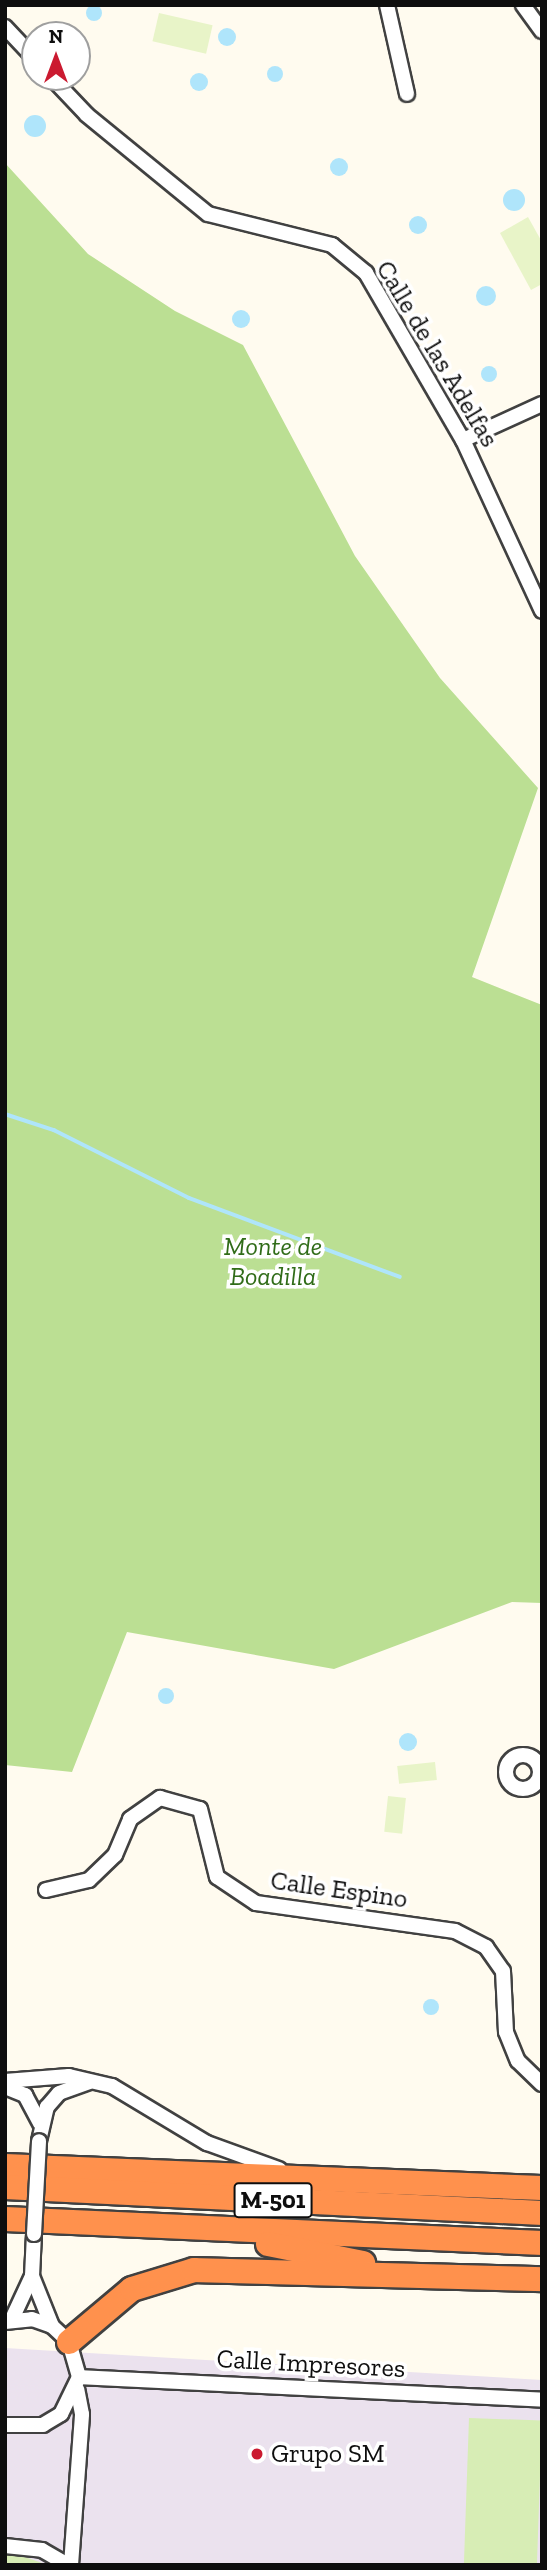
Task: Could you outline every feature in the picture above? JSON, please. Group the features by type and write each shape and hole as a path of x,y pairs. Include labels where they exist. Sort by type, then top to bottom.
{"highway":[{"path":"5,2166 542,2188"},
{"name":"M-501","path":"5,2187 542,2213"},
{"name":"M-501","path":"5,2219 542,2243"},
{"path":"183,2229 387,2268 499,2278"},
{"path":"60,2334 132,2289 194,2270 542,2279"}],"street":[{"path":"387,5 407,94"},
{"path":"523,5 539,22"},
{"path":"5,27 21,45"},
{"name":"Calle de las Adelfas","path":"64,91 87,115 208,214 332,245 366,273 463,440 542,611"},
{"path":"463,440 542,404"},
{"name":"Calle Espino","path":"46,1890 89,1880 115,1856 130,1819 160,1798 200,1809 217,1877 256,1903 455,1931 486,1947 503,1971 506,2032 518,2061 542,2084"},
{"path":"5,2081 69,2076 92,2082 135,2096 242,2159 343,2179"},
{"path":"60,2334 9,2320 32,2276 40,2123 59,2093 92,2082"},
{"path":"5,2087 25,2095 40,2123"},
{"path":"5,2546 42,2550 69,2565 82,2414 78,2383 60,2334 32,2276"},
{"path":"5,2425 43,2426 61,2414 78,2383"},
{"name":"Calle Impresores","path":"78,2383 542,2400"}],"shaded area":[{"path":"5,2348 542,2380 542,2565 5,2565"}],"green space":[{"path":"159,13 213,25 206,54 152,41"},
{"name":"Monte de Boadilla","path":"5,163 88,254 175,311 243,345 355,556 440,678 538,788 472,977 542,1005 542,1603 512,1602 334,1669 127,1632 72,1772 5,1765"},
{"path":"528,217 542,242 542,284 531,290 500,233"},
{"path":"435,1762 437,1780 399,1784 397,1766"},
{"path":"388,1796 406,1798 402,1834 384,1832"},
{"path":"469,2418 542,2421 537,2565 464,2565"},
{"path":"5,2554 19,2555 48,2565 5,2565"}],"water":[{"path":"94,5 100,7 100,19 94,21 88,19 86,13 88,7"},
{"path":"227,28 233,31 236,37 233,43 227,46 221,43 218,37 221,31"},
{"path":"275,66 283,74 275,82 267,74"},
{"path":"195,73 203,73 208,82 206,89 195,91 190,86 190,78"},
{"path":"35,115 45,122 46,126 39,136 35,137 25,130 24,126 31,116"},
{"path":"339,158 345,161 348,167 345,173 339,176 333,173 330,167 333,161"},
{"path":"514,189 522,192 525,200 522,208 514,211 506,208 503,200 506,192"},
{"path":"418,216 426,221 427,225 422,233 418,234 410,229 409,225 414,217"},
{"path":"486,286 493,289 496,296 493,303 486,306 479,303 476,296 479,289"},
{"path":"241,310 249,315 250,319 245,327 241,328 233,323 232,319 237,311"},
{"path":"489,366 495,368 495,380 489,382 483,380 481,374 483,368"},
{"path":"166,1688 174,1696 166,1704 158,1696"},
{"path":"408,1733 414,1736 417,1742 414,1748 408,1751 402,1748 399,1742 402,1736"},
{"path":"431,1999 439,2007 431,2015 423,2007"}],"waterway":[{"path":"5,1114 54,1130 189,1198 400,1277"}],"place":[{"name":"Grupo SM","path":"257,2454"}]}
